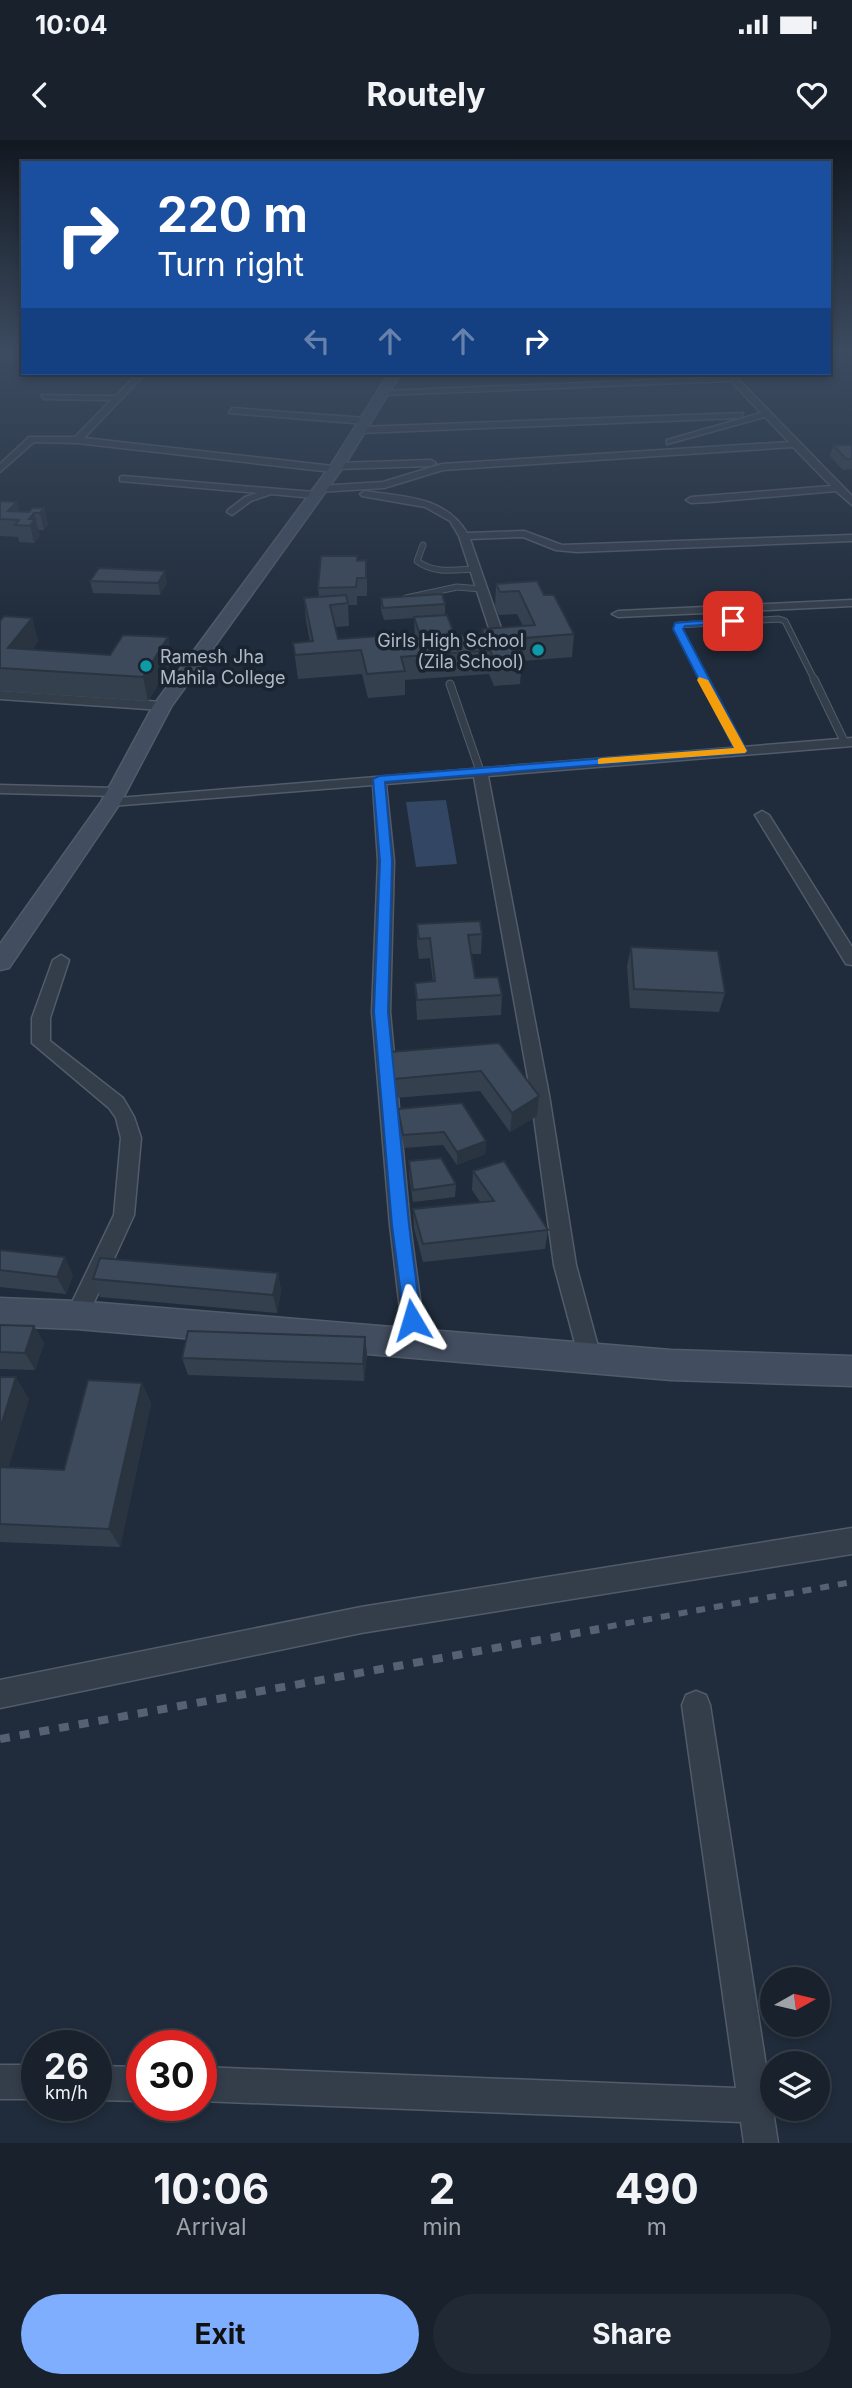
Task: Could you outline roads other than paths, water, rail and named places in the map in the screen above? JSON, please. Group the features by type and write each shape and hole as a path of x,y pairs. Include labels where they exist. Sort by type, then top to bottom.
{"street":[{"path":"0,470 29,441"},
{"path":"91,441 335,467 496,460 672,441"},
{"path":"0,962 14,935 114,797 162,706 352,441"},
{"path":"123,479 316,492 394,483 442,467 794,443 852,502"},
{"path":"337,488 436,507 454,519 464,536 496,631"},
{"path":"691,500 738,499 792,490 838,488"},
{"path":"232,512 248,499 277,491"},
{"path":"464,536 524,534 560,548 577,549 852,538"},
{"path":"618,614 852,603"},
{"path":"0,695 162,706"},
{"path":"0,789 114,797 848,742"},
{"path":"480,771 540,1095 565,1265 590,1358"},
{"path":"379,779 386,861 381,1012 400,1225 415,1343"},
{"path":"762,815 852,960"},
{"path":"61,960 41,1018 41,1043 116,1103 125,1117 131,1138 124,1215 77,1315"},
{"path":"0,1311 77,1315 671,1365 852,1371"},
{"path":"0,1693 361,1620 852,1541"},
{"path":"696,1705 761,2143"},
{"path":"0,2082 21,2082"},
{"path":"217,2084 314,2086 756,2106"}],"lane":[{"path":"423,545 417,561 422,566 448,570 475,569"},
{"path":"398,599 457,587 481,589"},
{"path":"741,751 700,674 678,625 779,619 785,621 848,742"},
{"path":"450,684 480,771"}],"water":[{"path":"446,800 457,864 416,867 406,802"}],"railway":[{"path":"590,1630 852,1582"},
{"path":"0,1739 599,1629"}],"place":[{"name":"Girls High School (Zila School)","path":"538,650"},
{"name":"Ramesh Jha Mahila College","path":"146,666"}]}
